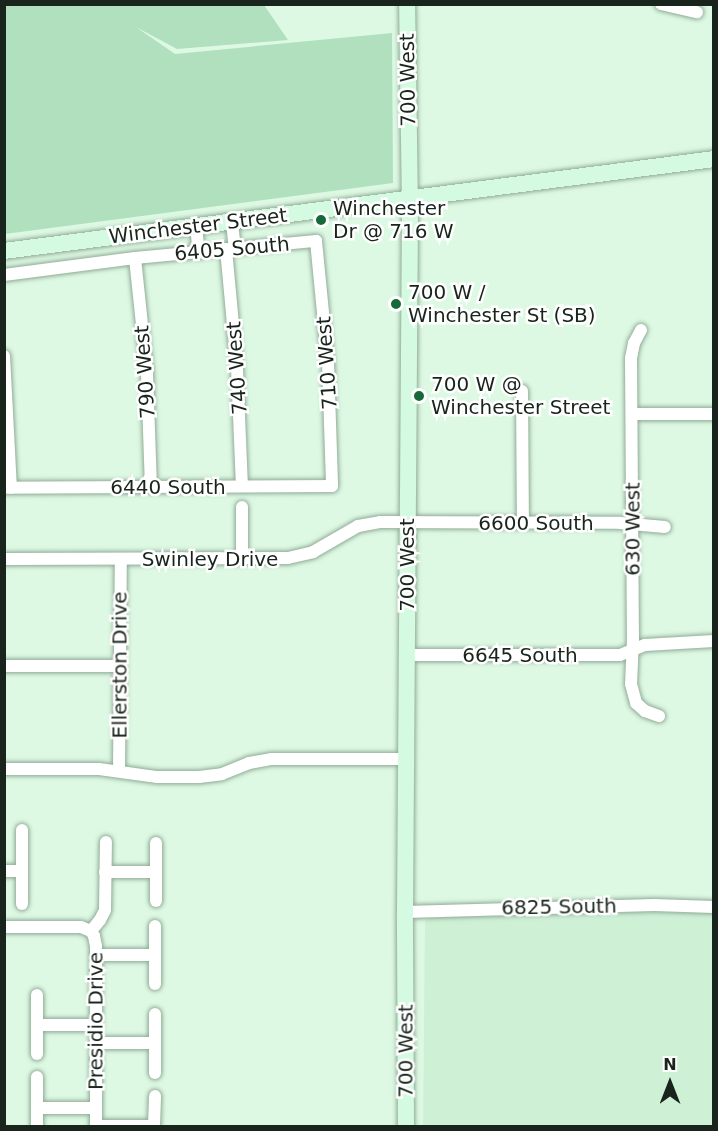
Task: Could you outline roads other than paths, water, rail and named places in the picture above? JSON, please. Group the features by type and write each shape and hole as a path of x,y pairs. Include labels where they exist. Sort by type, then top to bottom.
{"main road":[{"name":"700 West","path":"406,1126 405,912 410,198 407,4"},
{"name":"Winchester Street","path":"4,251 714,159"}],"street":[{"path":"661,4 698,12"},
{"name":"740 West","path":"232,222 231,249 242,486"},
{"path":"196,226 198,253"},
{"name":"6405 South","path":"4,275 135,258 316,241"},
{"name":"710 West","path":"316,241 328,363 332,486"},
{"name":"790 West","path":"135,258 147,373 151,487"},
{"name":"630 West","path":"641,330 634,343 631,358 633,697 640,708 659,716"},
{"path":"4,356 8,488"},
{"path":"522,391 523,523"},
{"path":"632,414 714,414"},
{"name":"6440 South","path":"8,488 332,486"},
{"path":"242,507 242,559"},
{"name":"Swinley Drive","path":"4,559 295,557 313,552 358,526 380,522 408,522"},
{"name":"6600 South","path":"408,522 665,527"},
{"name":"Ellerston Drive","path":"119,770 121,559"},
{"name":"6645 South","path":"407,655 620,655 645,645 714,641"},
{"path":"4,666 120,666"},
{"path":"4,769 119,770 158,777 207,777 271,759 406,759"},
{"path":"22,830 22,904"},
{"path":"91,931 104,914 105,842"},
{"path":"156,843 156,901"},
{"path":"4,871 22,871"},
{"path":"105,872 156,872"},
{"name":"6825 South","path":"405,912 654,905 714,907"},
{"path":"155,984 156,926"},
{"name":"Presidio Drive","path":"4,927 81,927 91,931 95,939 96,1126"},
{"path":"96,955 155,955"},
{"path":"37,995 37,1054"},
{"path":"155,1014 155,1073"},
{"path":"37,1025 96,1025"},
{"path":"96,1043 155,1043"},
{"path":"37,1077 37,1126"},
{"path":"96,1126 154,1126 155,1096"},
{"path":"37,1108 96,1108"}],"place":[{"name":"Winchester Dr @ 716 W","path":"321,220"},
{"name":"700 W / Winchester St (SB)","path":"396,304"},
{"name":"700 W @ Winchester Street","path":"419,396"}]}
